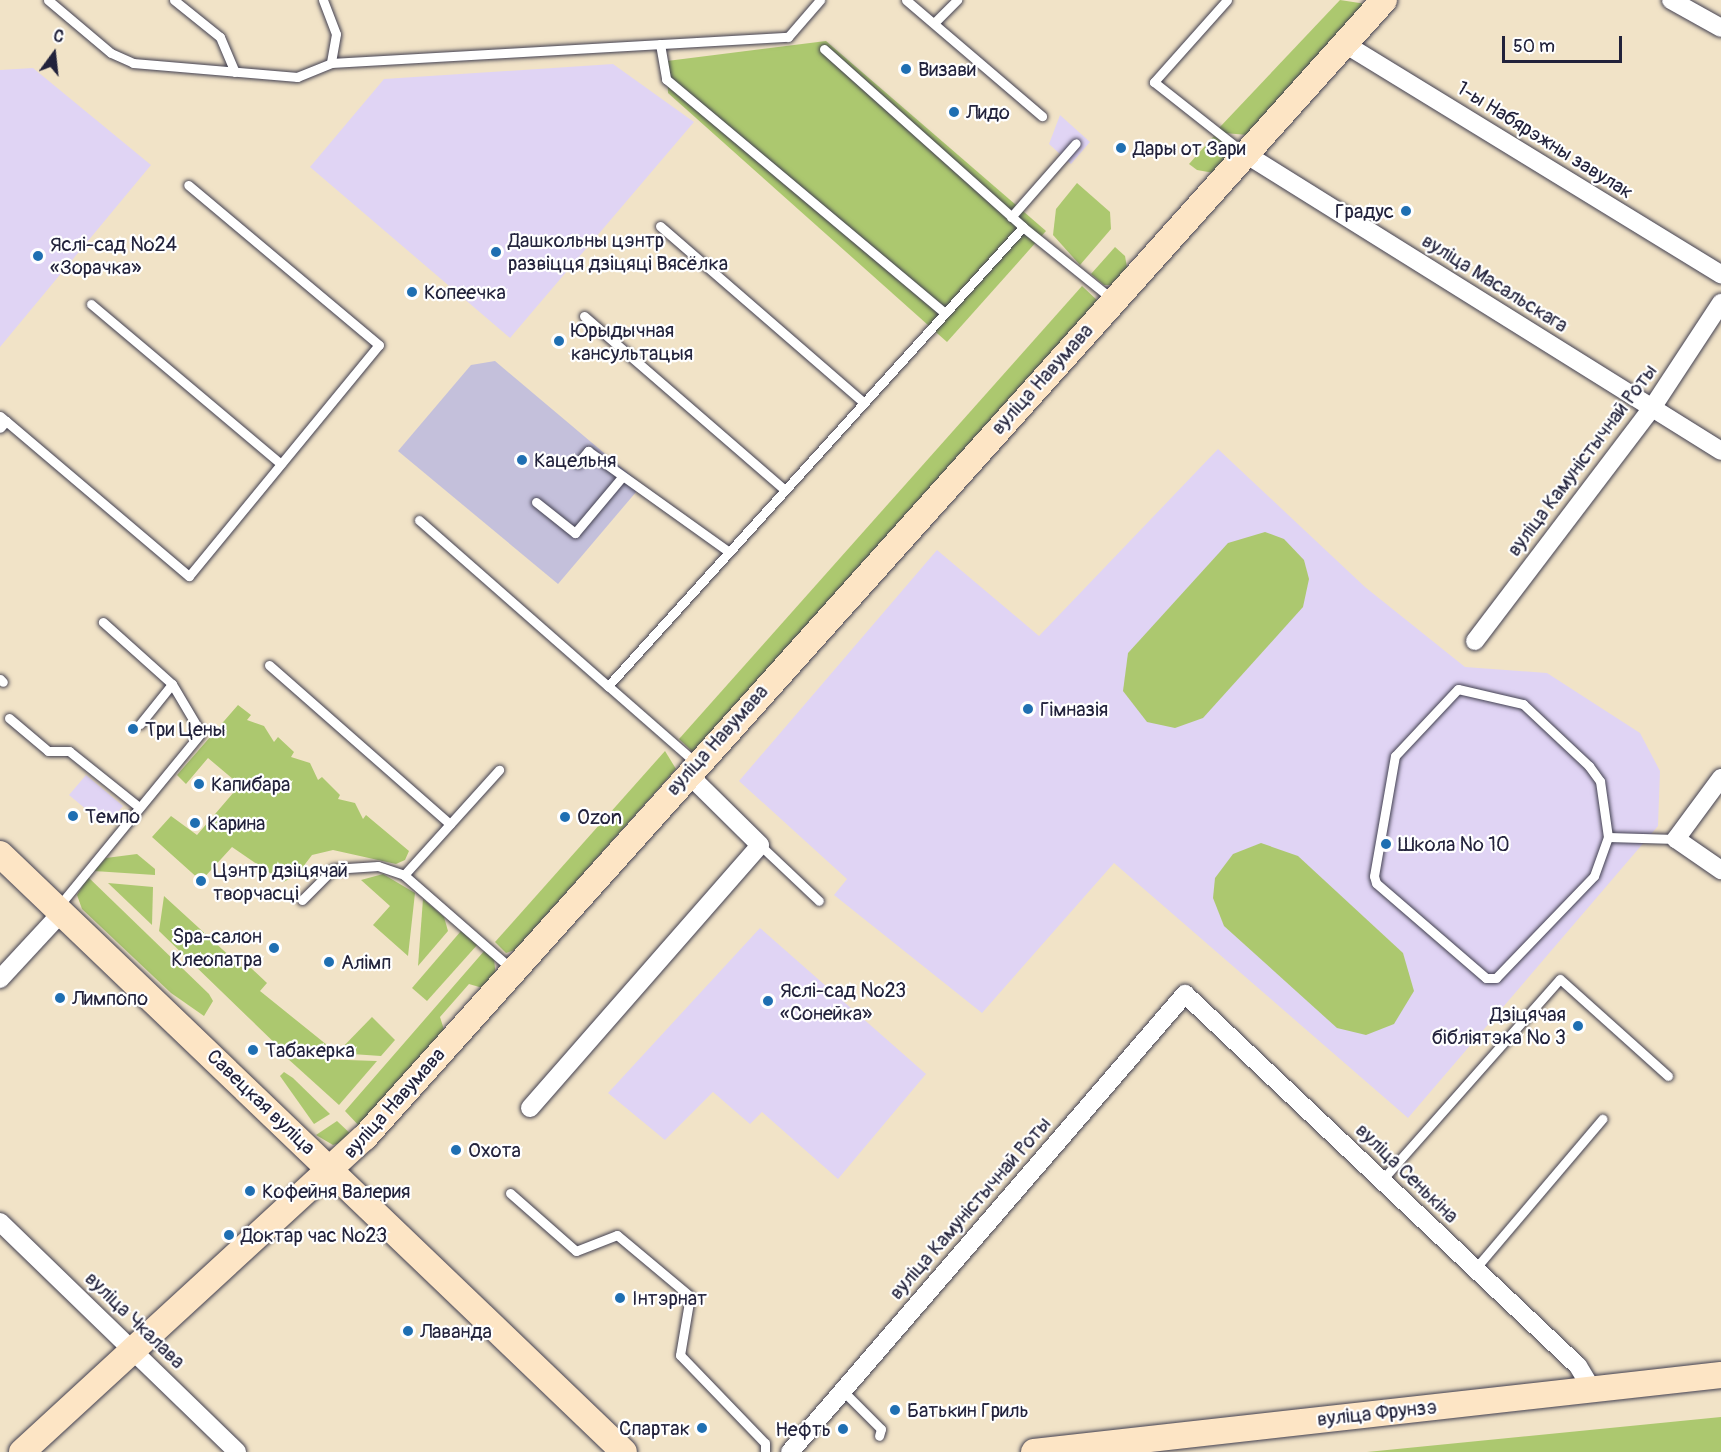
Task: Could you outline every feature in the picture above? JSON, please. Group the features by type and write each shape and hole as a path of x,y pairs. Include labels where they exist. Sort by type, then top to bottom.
{"street":[{"name":"вуліца Навумава","path":"22,1452 137,1352 333,1169 1244,153 1384,0"},
{"path":"1671,0 1721,28"},
{"name":"1-ы Набярэжны завулак","path":"1345,44 1721,274"},
{"name":"вуліца Масальскага","path":"1244,153 1721,451"},
{"name":"вуліца Камуністычнай Роты","path":"1475,641 1652,408 1721,303"},
{"path":"530,1107 760,845 692,768"},
{"path":"1721,778 1676,839 1721,870"},
{"name":"Савецкая вуліца","path":"0,854 333,1169 624,1452"},
{"path":"0,979 60,910"},
{"name":"вуліца Камуністычнай Роты","path":"790,1452 1185,994"},
{"name":"вуліца Сенькіна","path":"1185,994 1578,1366 1592,1389"},
{"name":"вуліца Чкалава","path":"0,1222 137,1352 237,1452"},
{"name":"вуліца Фрунзэ","path":"1034,1452 1721,1375"}],"lane":[{"path":"48,0 111,53 133,63 297,77 331,63 788,37 820,0"},
{"path":"174,0 220,37 235,72"},
{"path":"323,0 336,34 331,63"},
{"path":"906,0 1041,116"},
{"path":"934,23 957,0"},
{"path":"1227,0 1154,82 1244,153"},
{"path":"660,44 666,79 945,314"},
{"path":"824,49 1011,217 1113,300"},
{"path":"1011,217 1076,143"},
{"path":"2,422 189,576 379,345 188,185"},
{"path":"660,226 864,403"},
{"path":"608,686 1023,227"},
{"path":"91,304 281,464"},
{"path":"584,316 785,490"},
{"path":"578,463 588,451 729,552"},
{"path":"536,502 575,533 622,477"},
{"path":"419,520 608,686 692,768"},
{"path":"60,910 139,807 201,734 172,684 103,622"},
{"path":"269,665 450,824"},
{"path":"140,723 172,684"},
{"path":"1458,689 1523,704 1589,766 1600,781 1608,837 1594,876 1496,978 1486,978 1376,883 1374,876 1395,756 1458,689"},
{"path":"9,718 48,752 69,751 139,807"},
{"path":"404,875 499,770"},
{"path":"1608,837 1676,839"},
{"path":"760,845 819,901"},
{"path":"302,900 333,869 378,866 404,875 513,970"},
{"path":"1382,1180 1560,979 1668,1076"},
{"path":"1475,1269 1602,1119"},
{"path":"510,1192 576,1251 617,1235 690,1296 680,1355 765,1443 765,1452"},
{"path":"842,1390 881,1429 879,1436"}],"shaded area":[{"name":"Дашкольны цэнтр развіцця дзіцяці Вясёлка","path":"613,64 694,122 510,338 310,167 384,79"},
{"name":"Яслі-сад №24 «Зорачка»","path":"33,68 151,165 0,347 0,70"},
{"path":"1060,115 1090,142 1071,164 1049,144"},
{"path":"495,361 642,485 558,584 398,451 471,365"},
{"path":"1218,449 1365,587 1465,667 1547,673 1640,733 1660,771 1658,826 1408,1118 1114,863 982,1013 834,895 847,879 739,781 937,550 1039,636"},
{"path":"86,775 123,806 106,826 69,795"},
{"name":"Яслі-сад №23 «Сонейка»","path":"760,928 926,1074 838,1179 762,1112 750,1124 713,1092 665,1140 608,1093"}],"green space":[{"path":"1340,0 1366,4 1248,135 1224,133 1219,128"},
{"path":"826,41 1046,231 947,342 668,93 667,61"},
{"path":"1214,136 1229,146 1227,159 1214,173 1197,170 1189,164"},
{"path":"1077,183 1110,212 1111,229 1080,265 1053,235 1056,209"},
{"path":"1115,247 1125,256 1128,273 1114,285 1104,285 1091,274"},
{"path":"1082,286 1099,302 694,753 679,739"},
{"path":"1265,532 1284,539 1304,560 1309,579 1303,607 1203,718 1175,728 1147,722 1123,691 1128,653 1228,543"},
{"path":"238,705 251,715 247,720 264,726 274,742 278,737 294,752 291,757 310,763 318,780 322,777 340,795 338,799 355,803 363,819 366,815 409,851 405,860 396,864 333,850 312,855 296,876 283,882 232,847 201,881 152,837 171,816 197,835 240,785 208,758 186,784 177,775"},
{"path":"665,751 676,769 515,950 506,953 495,942"},
{"path":"1261,843 1298,856 1403,953 1414,991 1394,1024 1366,1035 1337,1028 1224,926 1213,898 1215,878 1233,854"},
{"path":"137,854 155,869 155,875 94,871 106,858"},
{"path":"383,874 415,893 408,956 373,925 390,906 361,880"},
{"path":"88,877 209,994 213,1001 204,1016 171,993 82,909 77,895"},
{"path":"108,883 153,887 152,925"},
{"path":"164,896 246,971 250,967 267,983 260,991 327,1045 321,1052 283,1051 159,931"},
{"path":"423,899 444,917 448,931 418,966"},
{"path":"461,931 478,944 427,1001 412,988"},
{"path":"485,950 494,959 496,977 486,989 469,984 440,1017 446,1036 363,1130 345,1111"},
{"path":"372,1017 395,1040 381,1056 337,1053"},
{"path":"287,1058 377,1061 339,1105"},
{"path":"284,1072 330,1114 314,1124 280,1076"},
{"path":"337,1121 355,1138 333,1145 316,1135"},
{"path":"1721,1417 1721,1452 1367,1452"}],"place":[{"name":"Визави","path":"906,69"},
{"name":"Лидо","path":"954,112"},
{"name":"Дары от Зари","path":"1121,148"},
{"name":"Градус","path":"1406,211"},
{"name":"Дашкольны цэнтр развіцця дзіцяці Вясёлка","path":"496,252"},
{"name":"Яслі-сад №24 «Зорачка»","path":"38,256"},
{"name":"Копеечка","path":"412,292"},
{"name":"Юрыдычная кансультацыя","path":"559,341"},
{"name":"Кацельня","path":"522,460"},
{"name":"Гімназія","path":"1028,709"},
{"name":"Три Цены","path":"133,729"},
{"name":"Капибара","path":"199,784"},
{"name":"Темпо","path":"73,816"},
{"name":"Ozon","path":"565,817"},
{"name":"Карина","path":"195,823"},
{"name":"Школа № 10","path":"1386,844"},
{"name":"Цэнтр дзіцячай творчасці","path":"201,881"},
{"name":"Spa-салон Клеопатра","path":"274,948"},
{"name":"Алімп","path":"329,962"},
{"name":"Лимпопо","path":"60,998"},
{"name":"Яслі-сад №23 «Сонейка»","path":"768,1001"},
{"name":"Дзіцячая бібліятэка № 3","path":"1578,1026"},
{"name":"Табакерка","path":"253,1050"},
{"name":"Охота","path":"456,1150"},
{"name":"Кофейня Валерия","path":"250,1191"},
{"name":"Доктар час №23","path":"229,1235"},
{"name":"Інтэрнат","path":"620,1298"},
{"name":"Лаванда","path":"408,1331"},
{"name":"Батькин Гриль","path":"895,1410"},
{"name":"Спартак","path":"702,1428"},
{"name":"Нефть","path":"843,1429"}]}
